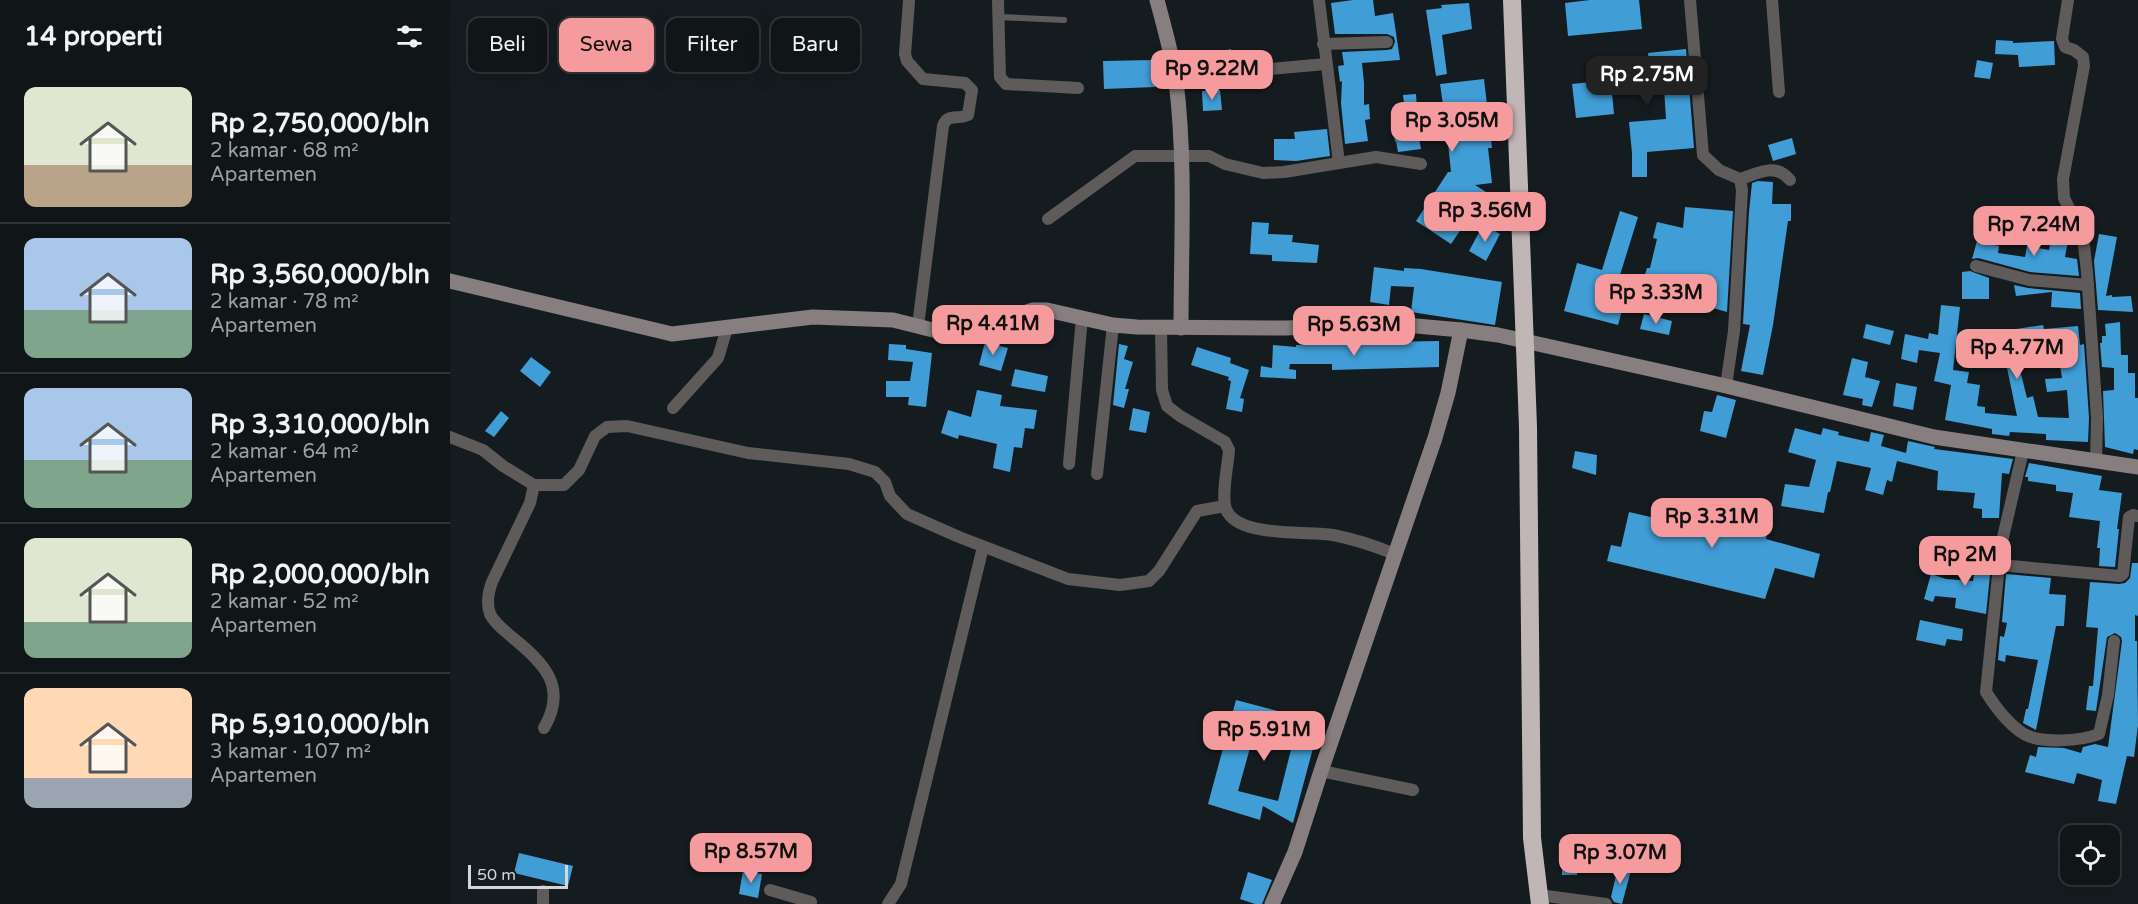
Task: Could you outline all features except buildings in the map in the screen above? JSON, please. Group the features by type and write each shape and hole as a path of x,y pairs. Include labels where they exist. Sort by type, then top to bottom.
{"highway":[{"path":"1512,0 1526,342 1532,838 1540,900"}],"street":[{"path":"998,0 1000,77 1006,84 1078,88"},
{"path":"1157,0 1175,78 1181,155 1181,328"},
{"path":"1319,0 1339,162"},
{"path":"1690,0 1704,156 1719,170 1740,179 1775,169 1784,172 1790,180"},
{"path":"1772,0 1779,92"},
{"path":"2068,0 2062,39 2065,47 2083,57 2084,66 2063,179 2064,198 2083,237 2097,418 2096,461"},
{"path":"909,1 905,54 907,61 924,79 965,83 972,90 968,115 949,117 943,126 918,326"},
{"path":"1323,44 1387,42"},
{"path":"1258,70 1326,63"},
{"path":"1048,219 1135,156 1209,156 1225,164 1263,173 1284,172 1376,157 1421,164"},
{"path":"1726,386 1734,331 1742,190 1740,179"},
{"path":"1976,266 2029,280 2088,285"},
{"path":"450,281 672,334 813,317 893,320 941,332 960,331 984,326 1033,310 1047,310 1113,325 1161,328 1286,328 1394,324 1461,330 1498,335 1726,386 1934,437 2138,467"},
{"path":"1069,464 1082,317"},
{"path":"1097,474 1113,325"},
{"path":"672,408 718,358 727,327"},
{"path":"1161,328 1162,390 1167,406 1225,442 1229,450 1225,506 1235,521 1281,532 1332,535 1367,543 1395,554"},
{"path":"1272,904 1295,852 1445,404 1461,330"},
{"path":"450,437 483,450 503,466 534,485 564,485 579,470 595,436 607,427 627,426 748,453 849,464 875,472 885,482 890,495 907,514 983,547 1068,579 1120,585 1149,581 1159,571 1197,511 1225,506"},
{"path":"2023,451 2001,546 1986,692 1999,712 2024,734 2034,738 2063,740 2099,734 2108,695 2114,640"},
{"path":"534,485 530,503 492,582 488,606 497,625 542,664 552,681 555,701 551,717 544,728"},
{"path":"2000,565 2120,576 2123,574 2129,517 2138,516"},
{"path":"888,904 902,884 983,547"},
{"path":"1321,771 1413,790"},
{"path":"770,890 813,903"},
{"path":"543,891 543,904"},
{"path":"1540,900 1606,904"}],"lane":[{"path":"999,16 1064,20"}]}
